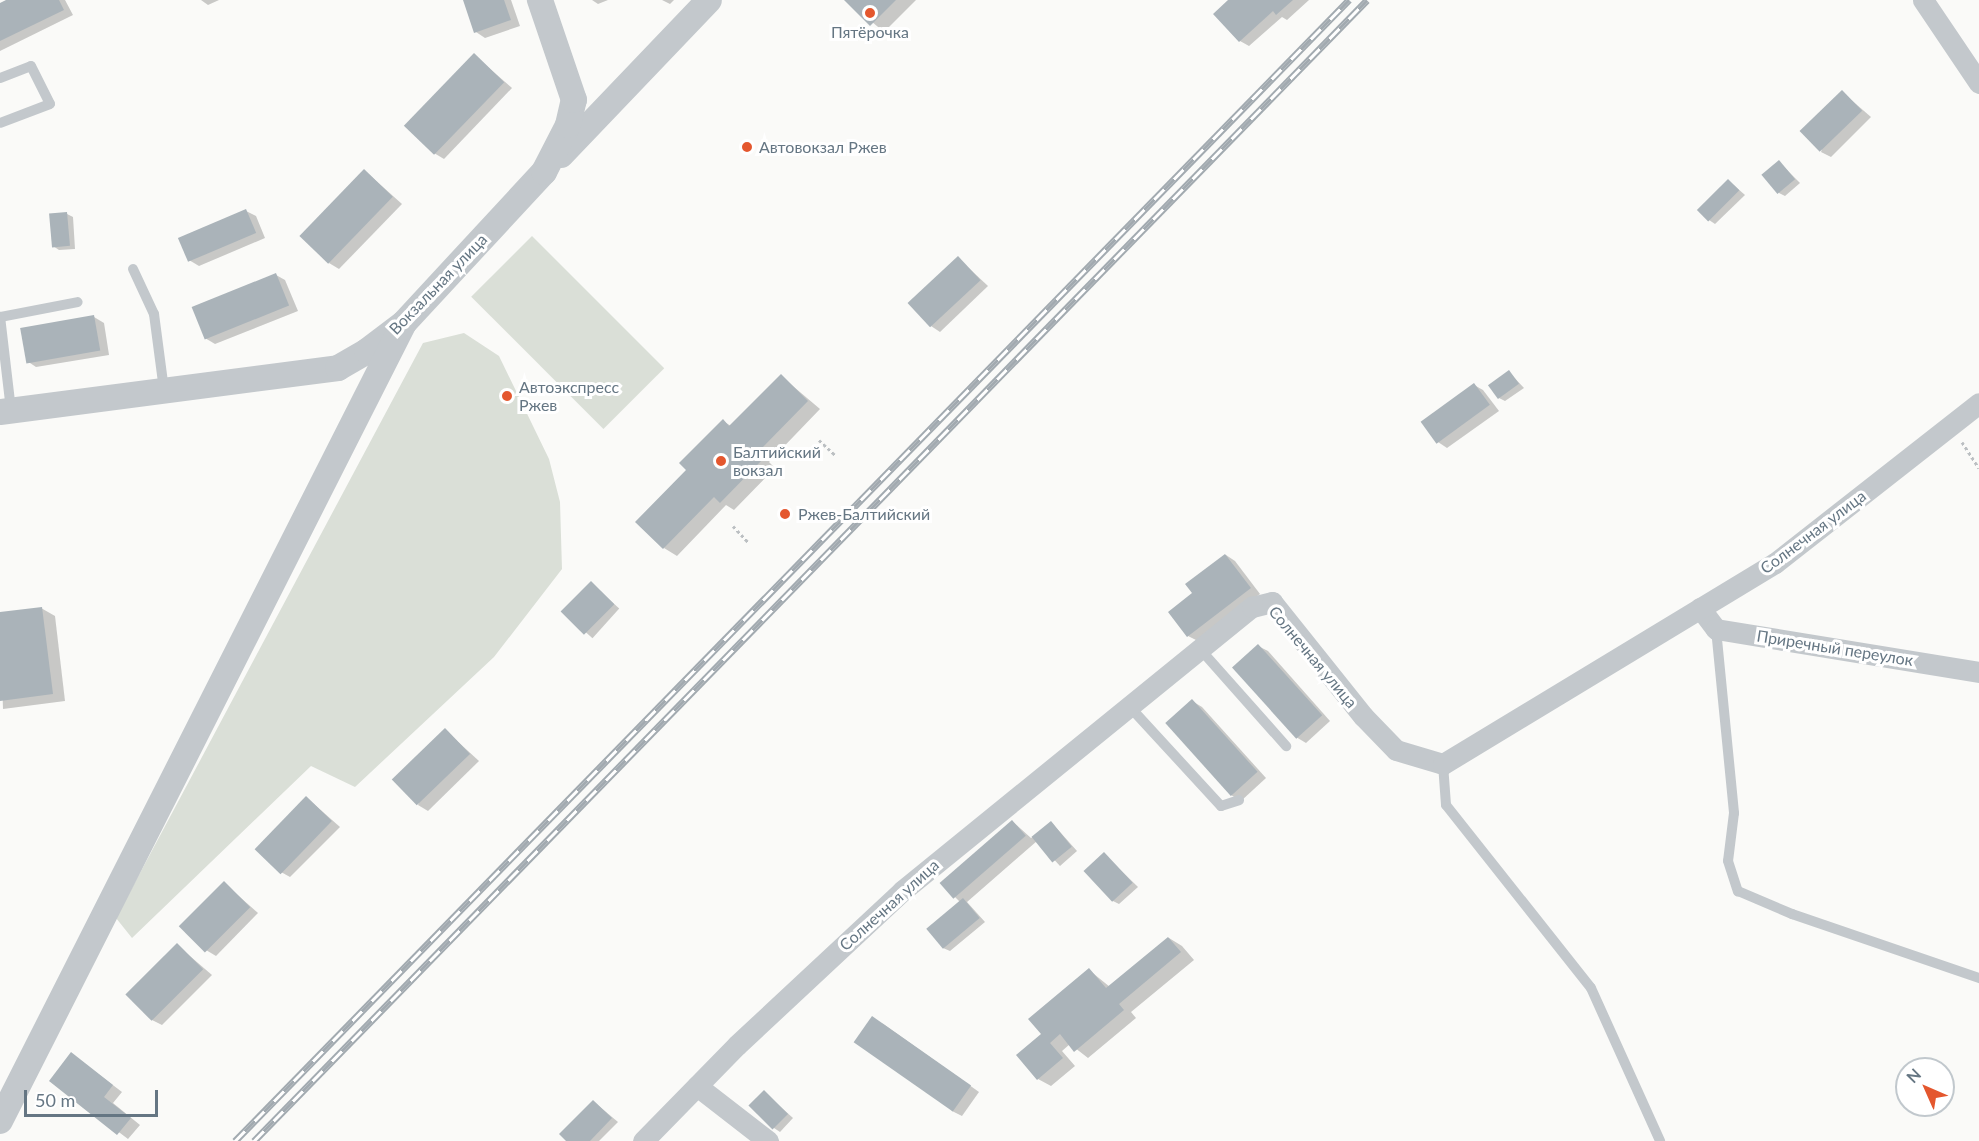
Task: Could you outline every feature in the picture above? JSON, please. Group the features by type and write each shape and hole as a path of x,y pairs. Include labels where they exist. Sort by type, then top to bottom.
{"street":[{"path":"540,0 555,43 587,93 606,96 622,90"},
{"path":"544,172 709,0"},
{"path":"1923,0 1979,83"},
{"name":"Вокзальная улица","path":"6,411 338,368 404,323 544,172 568,125 574,100 555,43"},
{"path":"0,1121 404,323"},
{"name":"Солнечная улица","path":"643,1141 697,1086 902,891 1252,607 1272,602 1363,717 1396,750 1443,764 1775,563 1979,403"},
{"path":"1700,608 1716,629"},
{"name":"Приречный переулок","path":"1716,629 1979,672"},
{"path":"697,1086 768,1141"}],"lane":[{"path":"0,78 31,66 50,104 0,123"},
{"path":"133,269 153,314 164,390"},
{"path":"6,411 0,317 78,302"},
{"path":"1716,629 1734,813 1728,861 1738,891 1791,914 1979,978"},
{"path":"1200,649 1286,746"},
{"path":"1129,706 1221,806 1239,800"},
{"path":"1443,764 1446,805 1590,988 1660,1141"}],"path":[{"path":"1951,425 1979,468"},
{"path":"819,440 835,455"},
{"path":"734,526 748,542"}],"shaded area":[{"path":"532,236 664,368 603,429 471,297"},
{"path":"464,333 499,356 549,459 560,502 562,569 494,657 355,787 311,766 132,938 116,918 423,343"}],"building":[{"path":"6,0 59,0 64,10 0,41 0,3"},
{"path":"463,0 504,0 511,20 474,33"},
{"name":"Пятёрочка","path":"844,0 896,0 870,26"},
{"path":"1228,0 1293,0 1276,15 1273,11 1239,42 1213,14"},
{"path":"474,53 504,82 434,155 404,126"},
{"path":"1842,90 1862,111 1820,152 1800,131"},
{"path":"1779,160 1795,179 1777,194 1761,175"},
{"path":"364,169 393,197 328,264 299,236"},
{"path":"1728,179 1739,190 1708,221 1697,210"},
{"path":"246,209 256,233 188,262 178,238"},
{"path":"67,212 70,246 52,247 49,214"},
{"path":"958,256 981,280 930,327 908,303"},
{"path":"276,273 289,305 205,340 192,307"},
{"path":"94,315 100,350 26,363 20,328"},
{"path":"1509,370 1519,384 1498,399 1488,385"},
{"name":"Балтийский вокзал","path":"781,374 808,401 757,453 763,459 720,503 714,497 663,549 635,522 686,470 679,463 723,419 729,426"},
{"path":"1474,383 1490,405 1436,444 1421,422"},
{"path":"1225,554 1251,588 1187,637 1168,612 1192,593 1185,584"},
{"path":"591,581 614,604 584,635 561,611"},
{"path":"42,607 53,694 0,701 0,612"},
{"path":"1258,644 1322,715 1296,739 1232,667"},
{"path":"1192,699 1258,772 1231,796 1165,723"},
{"path":"445,728 470,754 417,805 392,779"},
{"path":"306,796 332,821 280,874 255,849"},
{"path":"1012,820 1026,836 953,899 940,883"},
{"path":"1051,821 1072,847 1052,862 1032,837"},
{"path":"1104,852 1133,883 1112,902 1084,871"},
{"path":"224,881 250,907 205,952 179,926"},
{"path":"963,898 980,918 943,949 926,929"},
{"path":"1168,937 1181,952 1119,1004 1124,1010 1074,1052 1060,1034 1050,1043 1063,1058 1037,1080 1016,1055 1041,1034 1028,1019 1089,968 1106,988"},
{"path":"177,943 203,969 152,1021 125,995"},
{"path":"872,1016 971,1085 953,1112 854,1042"},
{"path":"71,1052 113,1085 104,1097 131,1118 117,1135 49,1081"},
{"path":"764,1090 788,1114 772,1130 748,1106"},
{"path":"593,1100 612,1118 590,1141 566,1141 559,1134"}],"railway":[{"path":"235,1141 1349,0"},
{"path":"254,1141 1367,0"}],"place":[{"name":"Пятёрочка","path":"870,13"},
{"name":"Автовокзал Ржев","path":"747,147"},
{"name":"Автоэкспресс Ржев","path":"507,396"},
{"name":"Балтийский вокзал","path":"721,461"},
{"name":"Ржев-Балтийский","path":"785,514"}]}
